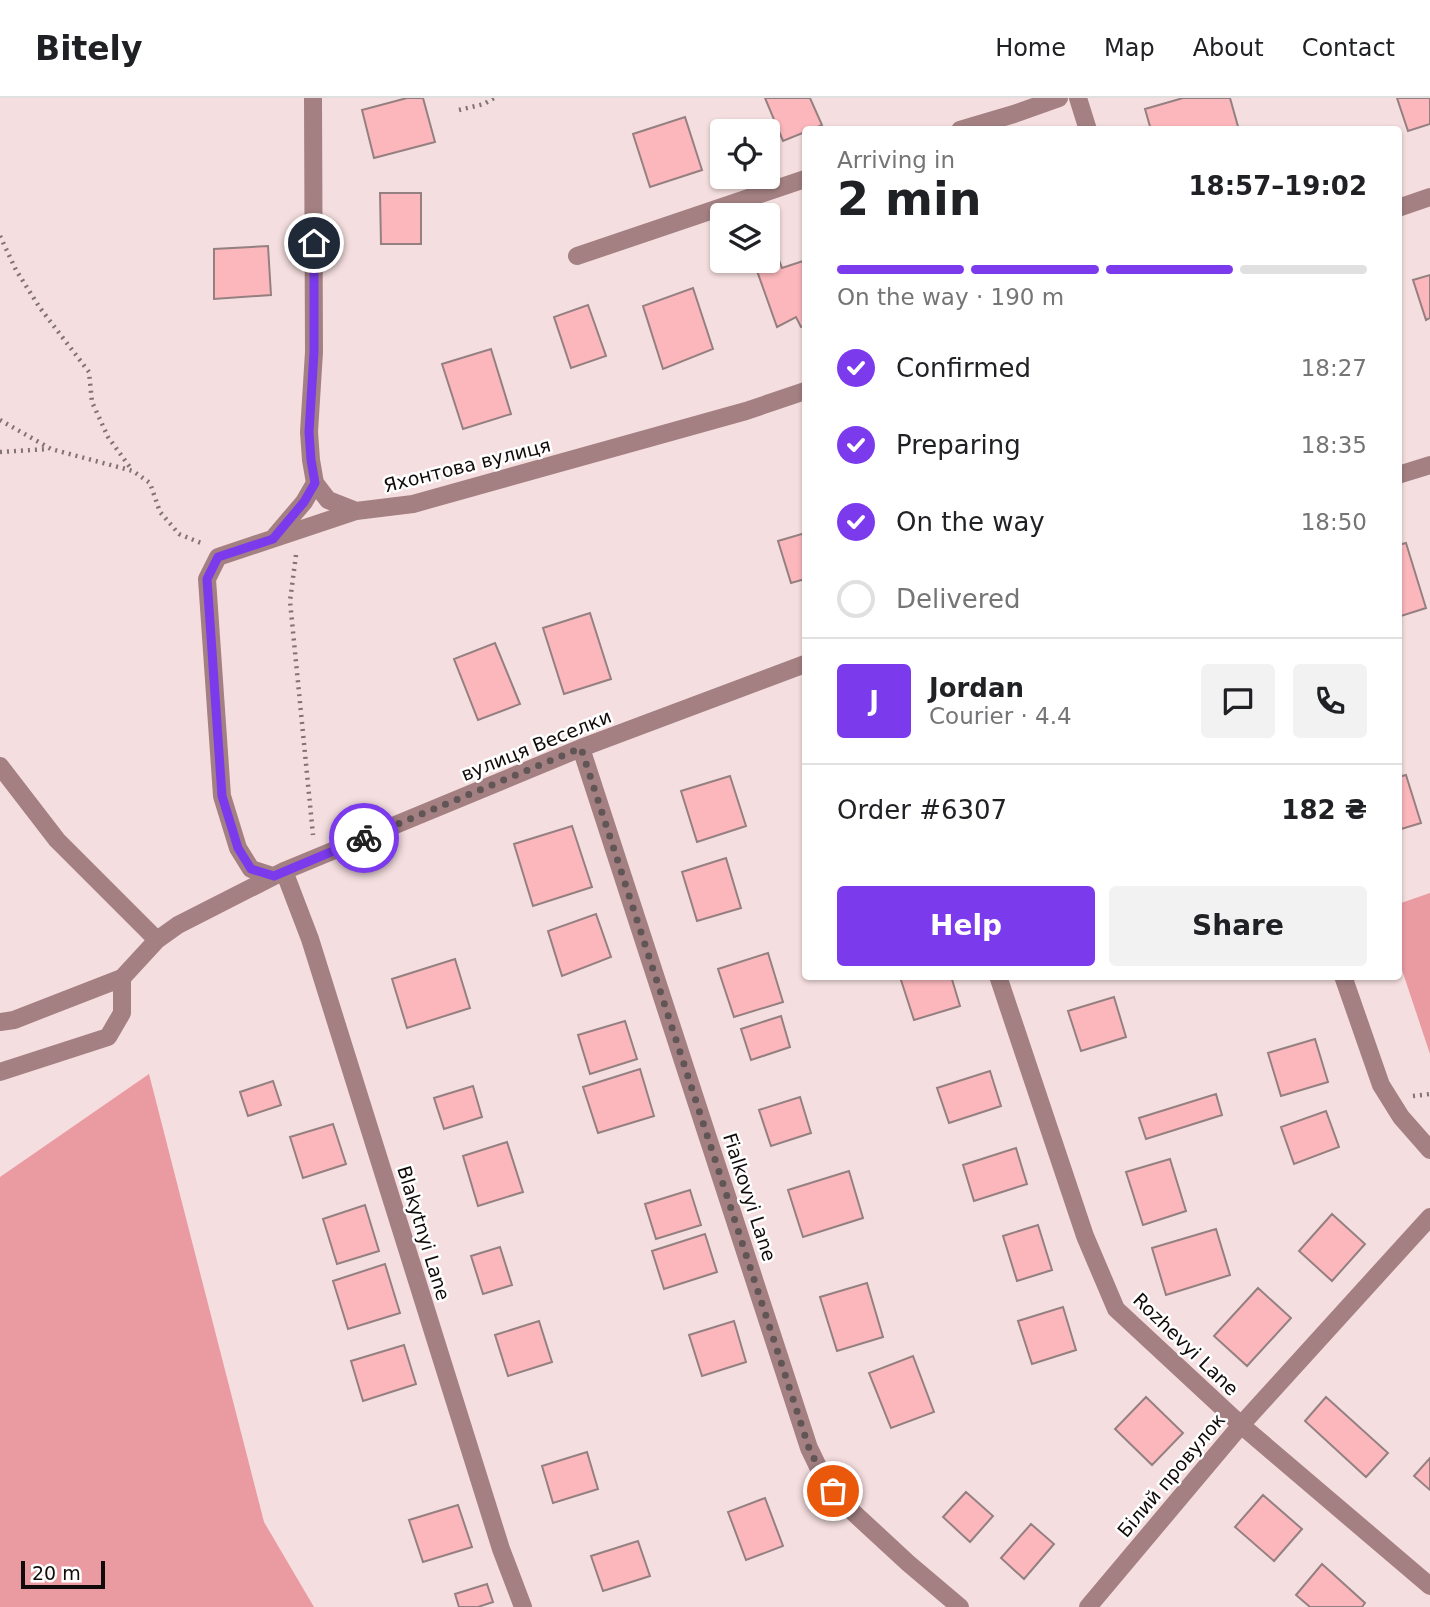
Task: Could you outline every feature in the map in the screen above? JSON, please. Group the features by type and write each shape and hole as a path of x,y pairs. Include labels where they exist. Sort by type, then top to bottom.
{"street":[{"path":"313,98 314,352 309,432 311,460 315,483 328,500 356,511"},
{"path":"974,126 1059,98"},
{"path":"1078,98 1087,126"},
{"path":"576,256 802,180"},
{"path":"1402,207 1430,197"},
{"name":"Яхонтова вулиця","path":"228,554 356,511 413,504 746,411 802,392"},
{"path":"1402,474 1430,465"},
{"path":"273,539 304,502 315,483"},
{"path":"228,554 218,557 207,579 222,796 238,848 251,869 279,874"},
{"name":"вулиця Веселки","path":"122,978 157,940 178,925 279,874 581,748 802,665"},
{"name":"Fialkovyi Lane","path":"581,748 809,1448 824,1479 842,1502 960,1607"},
{"path":"0,765 57,840 157,940"},
{"name":"Blakytnyi Lane","path":"279,874 310,939 501,1549 523,1607"},
{"path":"0,1022 14,1020 122,978 121,1013 108,1037 0,1072"},
{"name":"Rozhevyi Lane","path":"999,980 1085,1236 1116,1309 1241,1425 1430,1586"},
{"path":"1344,980 1381,1085 1401,1116 1430,1150"},
{"name":"Білий провулок","path":"1088,1607 1241,1425 1430,1217"}],"path":[{"path":"459,110 484,104 494,98"},
{"path":"0,236 16,270 40,308 89,372 92,402 108,437 132,471"},
{"path":"0,420 51,449 132,471 150,483 160,512 179,534 228,554"},
{"path":"0,452 51,449"},
{"path":"299,530 290,601 313,834 322,855"}],"shaded area":[{"path":"1430,893 1430,1054 1402,970 1402,903"},
{"path":"149,1074 264,1522 314,1607 0,1607 0,1177"}],"building":[{"path":"407,98 423,98 435,142 374,158 362,110"},
{"path":"765,98 810,98 822,125 802,126 802,133 783,141 780,119 774,119"},
{"path":"1183,98 1230,98 1238,126 1150,126 1145,109"},
{"path":"1397,98 1430,98 1430,124 1408,131"},
{"path":"685,117 702,170 650,187 633,134"},
{"path":"380,193 421,193 421,244 381,244"},
{"path":"268,246 271,295 214,299 214,249"},
{"path":"802,261 802,326 796,317 777,327 758,273 780,273 780,263 782,268"},
{"path":"1430,275 1430,318 1426,320 1413,280"},
{"path":"693,288 713,349 663,369 643,306"},
{"path":"588,305 606,356 571,368 554,317"},
{"path":"491,349 511,414 463,429 442,364"},
{"path":"802,534 802,580 791,583 778,541"},
{"path":"1406,543 1426,608 1402,616 1402,544"},
{"path":"590,613 611,679 564,694 543,628"},
{"path":"495,643 520,704 478,720 454,659"},
{"path":"1406,775 1421,823 1402,829 1402,776"},
{"path":"730,776 746,826 697,842 681,791"},
{"path":"572,826 592,887 533,906 514,844"},
{"path":"726,858 741,908 697,921 682,872"},
{"path":"596,914 611,957 562,976 548,931"},
{"path":"768,953 783,1002 734,1017 718,969"},
{"path":"455,959 470,1008 407,1028 392,979"},
{"path":"901,980 952,980 960,1006 914,1020"},
{"path":"1114,997 1126,1037 1081,1051 1068,1011"},
{"path":"781,1016 790,1047 751,1060 741,1029"},
{"path":"625,1021 637,1059 590,1074 578,1035"},
{"path":"1315,1039 1328,1082 1281,1096 1268,1053"},
{"path":"640,1069 654,1116 598,1133 583,1087"},
{"path":"990,1071 1001,1106 949,1123 937,1088"},
{"path":"273,1081 281,1105 248,1116 240,1092"},
{"path":"473,1086 482,1117 444,1129 434,1098"},
{"path":"1216,1094 1222,1115 1146,1139 1139,1118"},
{"path":"800,1097 811,1133 771,1146 759,1110"},
{"path":"1326,1111 1339,1147 1294,1164 1281,1127"},
{"path":"333,1124 346,1164 303,1178 290,1137"},
{"path":"507,1142 523,1192 478,1206 463,1156"},
{"path":"1016,1148 1027,1184 974,1201 963,1165"},
{"path":"1170,1159 1186,1211 1143,1225 1126,1172"},
{"path":"849,1171 863,1218 803,1237 788,1190"},
{"path":"690,1190 701,1225 656,1239 645,1204"},
{"path":"365,1205 379,1251 337,1264 323,1219"},
{"path":"1332,1214 1365,1244 1332,1281 1299,1251"},
{"path":"1038,1225 1052,1270 1017,1281 1003,1236"},
{"path":"1216,1229 1230,1275 1166,1295 1152,1248"},
{"path":"705,1234 717,1272 664,1289 652,1251"},
{"path":"500,1247 512,1285 483,1294 471,1256"},
{"path":"385,1264 400,1313 348,1329 333,1281"},
{"path":"867,1283 883,1337 837,1351 820,1297"},
{"path":"1258,1288 1291,1318 1247,1366 1214,1336"},
{"path":"1063,1307 1076,1350 1032,1364 1018,1321"},
{"path":"539,1321 552,1362 508,1376 495,1335"},
{"path":"734,1321 746,1362 702,1376 689,1335"},
{"path":"404,1345 416,1384 363,1401 351,1361"},
{"path":"913,1356 934,1412 891,1428 869,1373"},
{"path":"1146,1397 1183,1433 1152,1465 1115,1429"},
{"path":"1326,1397 1388,1453 1366,1477 1305,1421"},
{"path":"587,1452 598,1489 553,1503 542,1466"},
{"path":"1430,1458 1430,1490 1414,1476"},
{"path":"966,1492 993,1516 970,1542 943,1517"},
{"path":"1263,1495 1302,1529 1274,1561 1235,1527"},
{"path":"765,1498 783,1546 746,1560 728,1512"},
{"path":"458,1505 472,1547 423,1562 409,1520"},
{"path":"1031,1524 1054,1544 1024,1579 1001,1558"},
{"path":"638,1541 650,1576 603,1591 591,1556"},
{"path":"1322,1564 1365,1603 1362,1607 1310,1607 1296,1595"},
{"path":"487,1584 493,1602 478,1607 459,1607 455,1594"}],"way so far":[{"path":"364,838 581,748 809,1448 833,1491"}],"route":[{"path":"314,243 314,352 309,432 315,483 304,502 273,539 218,557 207,579 222,796 238,848 251,869 274,876 364,838"}]}
